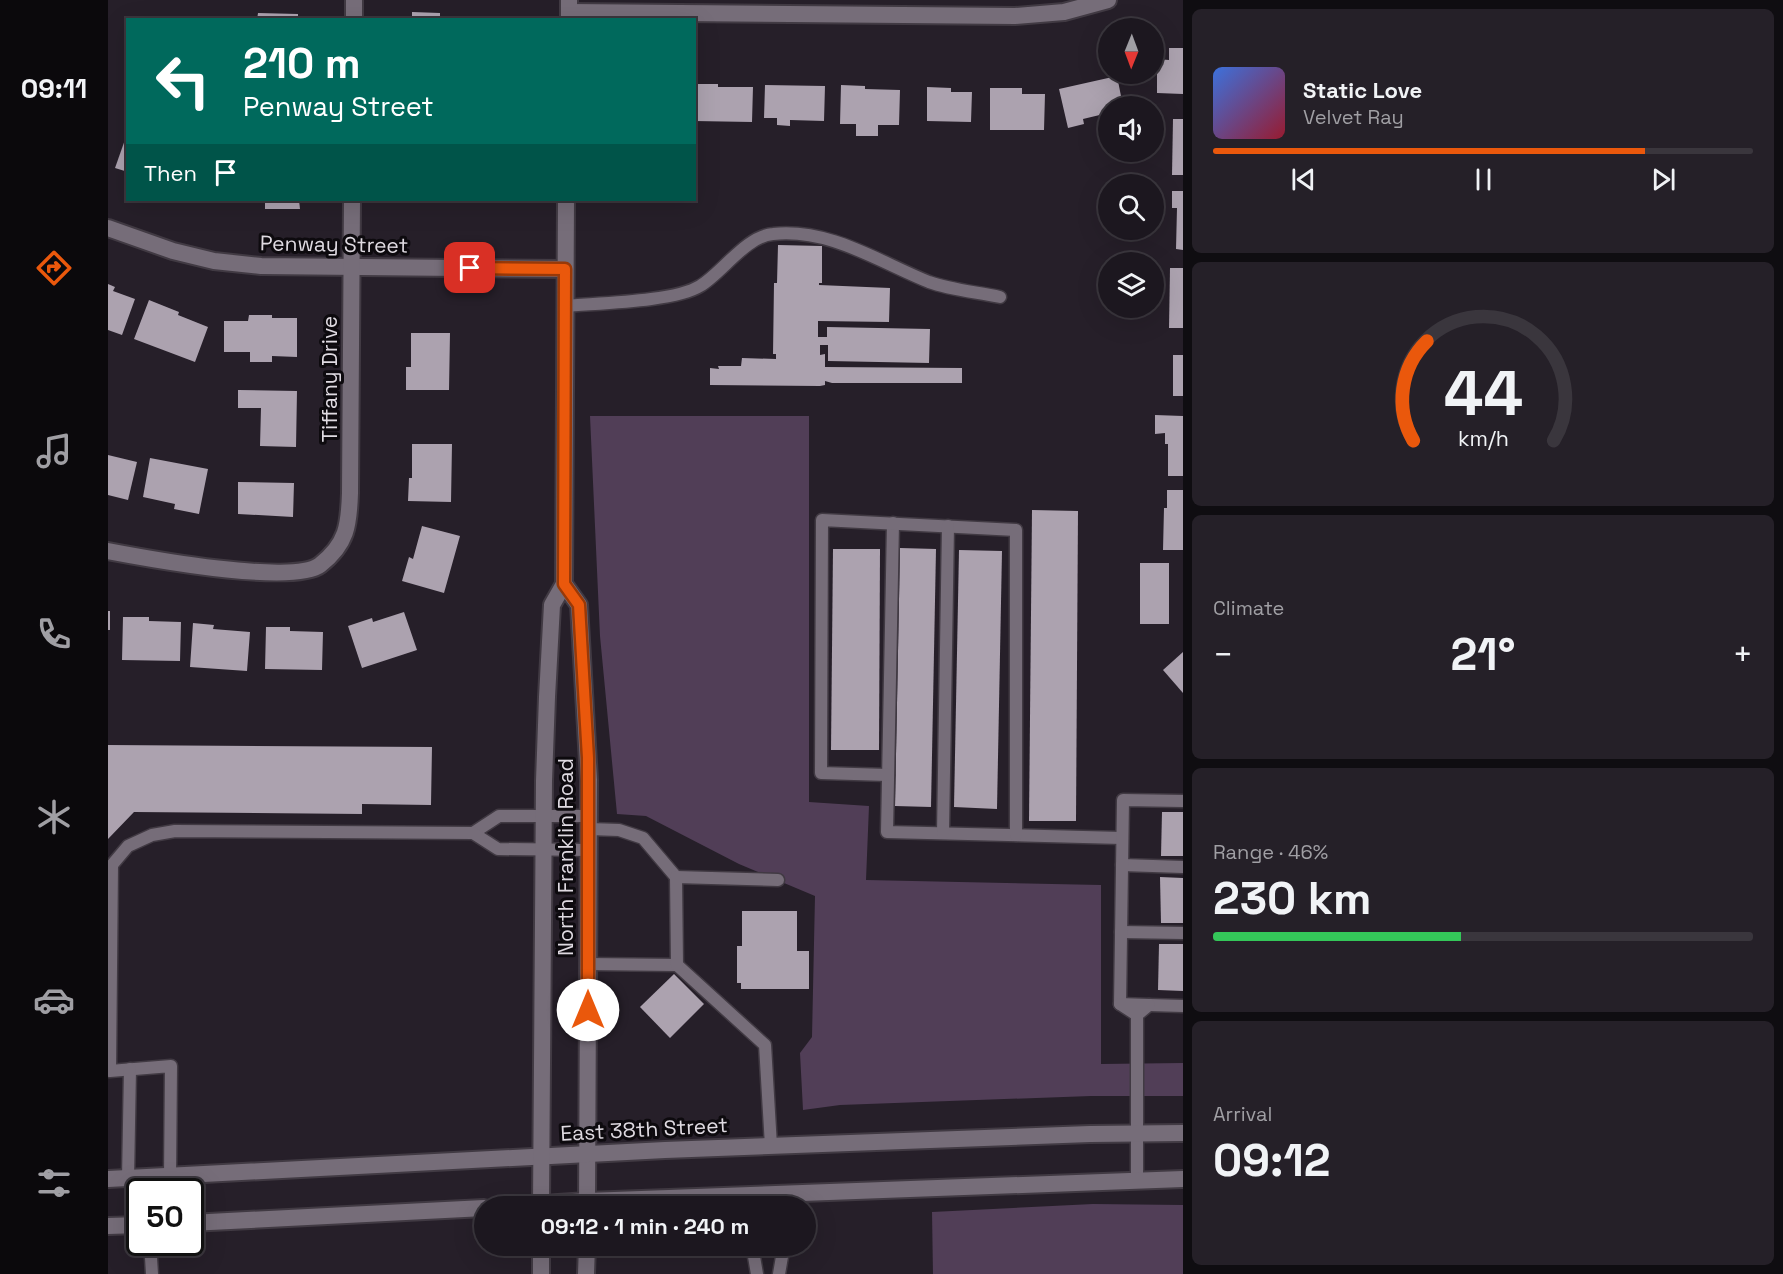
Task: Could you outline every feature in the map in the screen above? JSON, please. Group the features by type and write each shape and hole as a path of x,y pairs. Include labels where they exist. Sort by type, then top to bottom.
{"main road":[{"path":"354,0 354,18"},
{"path":"569,10 1015,16 1064,12 1108,0"},
{"name":"Tiffany Drive","path":"108,551 165,562 244,572 303,571 321,564 333,554 344,538 349,520 352,201"},
{"name":"North Franklin Road","path":"541,1196 544,816 552,605 564,584 566,201"},
{"name":"Penway Street","path":"108,228 173,251 214,261 261,266 565,269"},
{"name":"North Franklin Road","path":"564,584 579,605 589,780 587,1196"},
{"name":"East 38th Street","path":"149,1178 771,1146 1183,1133"},
{"name":"East 38th Street","path":"108,1179 126,1179"},
{"path":"816,1199 1183,1179"},
{"path":"204,1222 474,1209"},
{"path":"108,1226 126,1225"},
{"path":"541,1256 541,1274"},
{"path":"586,1274 587,1256"}],"lane":[{"path":"565,306 676,296 699,287 756,240 773,234 789,234 840,242 931,283 1000,297"},
{"path":"888,775 821,773 822,520 1016,530 1016,835"},
{"path":"893,523 887,832 1122,838"},
{"path":"943,833 948,526"},
{"path":"1120,1004 1123,800 1183,801"},
{"path":"473,833 499,816 544,816 589,823 643,838 676,876 677,964"},
{"path":"170,1177 171,1066 110,1071 112,865 128,846 152,835 175,831 473,833 498,849 589,850"},
{"path":"1122,865 1183,867"},
{"path":"676,876 778,879"},
{"path":"1121,932 1183,933"},
{"path":"588,964 677,964 765,1045 771,1146"},
{"path":"1120,1004 1183,1006"},
{"path":"1120,1004 1137,1015"},
{"path":"1137,1015 1149,1005"},
{"path":"1137,1015 1137,1180"},
{"path":"128,1178 130,1069"},
{"path":"151,1256 152,1274"},
{"path":"754,1256 757,1274"},
{"path":"779,1274 782,1256"}],"shaded area":[{"path":"590,416 809,416 809,802 869,806 866,880 1101,885 1101,1064 1183,1063 1183,1096 1091,1096 840,1105 803,1110 800,1053 812,1037 815,896 739,864 646,816 617,814 600,636"},
{"path":"1093,1204 1183,1205 1183,1274 933,1274 932,1212"}],"building":[{"path":"412,12 440,13 440,18 412,18"},
{"path":"258,13 298,14 298,18 257,18"},
{"path":"1169,48 1183,48 1183,94 1157,93 1157,84 1164,84 1164,60 1169,60"},
{"path":"1098,80 1098,84 1119,84 1121,96 1098,96 1098,115 1083,119 1084,124 1068,128 1059,89"},
{"path":"696,84 718,84 718,87 753,87 752,122 696,121"},
{"path":"765,85 825,86 824,121 790,120 790,126 777,125 777,118 764,118"},
{"path":"841,85 865,86 865,89 900,90 899,125 878,125 878,136 856,136 856,124 840,124"},
{"path":"927,87 951,88 951,92 972,92 971,122 927,121"},
{"path":"990,88 1022,88 1022,94 1045,94 1044,130 990,130"},
{"path":"1173,119 1183,119 1183,175 1172,175"},
{"path":"126,137 126,171 115,168"},
{"path":"1172,191 1183,191 1183,250 1176,249 1177,208 1172,208"},
{"path":"265,201 299,201 300,209 265,209"},
{"path":"778,245 822,246 822,283 819,285 890,288 889,322 818,321 818,337 827,337 827,327 930,329 929,363 828,361 828,345 820,345 820,355 825,354 825,367 962,368 962,383 832,383 825,381 825,385 820,386 710,385 710,368 741,366 742,358 776,359 776,354 773,354 774,283 777,283"},
{"path":"1170,268 1183,268 1183,328 1169,328"},
{"path":"108,284 115,287 113,291 135,299 122,335 108,330"},
{"path":"149,300 208,327 195,362 134,339"},
{"path":"249,315 297,318 297,357 272,356 272,362 250,362 250,352 224,352 224,321 248,321"},
{"path":"411,333 450,333 449,390 406,390 406,367 411,367"},
{"path":"1173,355 1183,355 1183,396 1173,396"},
{"path":"238,390 297,391 296,447 260,446 261,408 238,408"},
{"path":"1155,415 1183,416 1183,476 1168,476 1168,444 1165,444 1165,433 1155,434"},
{"path":"412,444 452,444 451,502 408,501 409,478 412,478"},
{"path":"108,455 137,462 128,500 108,495"},
{"path":"150,458 208,469 199,514 174,509 175,504 143,497"},
{"path":"238,482 294,483 293,517 238,514"},
{"path":"1167,490 1183,490 1183,550 1163,550"},
{"path":"1032,510 1078,511 1076,821 1029,821"},
{"path":"422,526 460,536 444,593 402,581 409,557 413,559"},
{"path":"900,548 936,549 931,807 895,806"},
{"path":"833,549 880,549 879,750 831,750"},
{"path":"959,550 1002,551 997,809 954,807"},
{"path":"1140,563 1169,563 1169,624 1140,624"},
{"path":"108,611 110,611 110,630 108,630"},
{"path":"404,612 417,650 362,668 348,626 372,618 373,622"},
{"path":"123,617 149,617 149,621 181,622 180,661 122,660"},
{"path":"193,623 214,625 213,629 250,632 247,671 190,667"},
{"path":"266,627 290,627 290,631 323,632 322,670 265,669"},
{"path":"1183,652 1183,693 1163,670"},
{"path":"108,745 432,747 431,805 362,804 362,814 134,812 108,839"},
{"path":"1162,812 1183,812 1183,856 1161,856"},
{"path":"1160,877 1183,878 1183,923 1161,923"},
{"path":"742,911 797,911 797,951 809,951 809,989 741,989 741,983 737,983 737,946 742,946"},
{"path":"1159,944 1183,944 1183,991 1158,990"},
{"path":"674,974 704,1004 670,1038 640,1007"}],"route":[{"path":"470,268 565,269 564,584 579,605 588,758 588,1010"}]}
